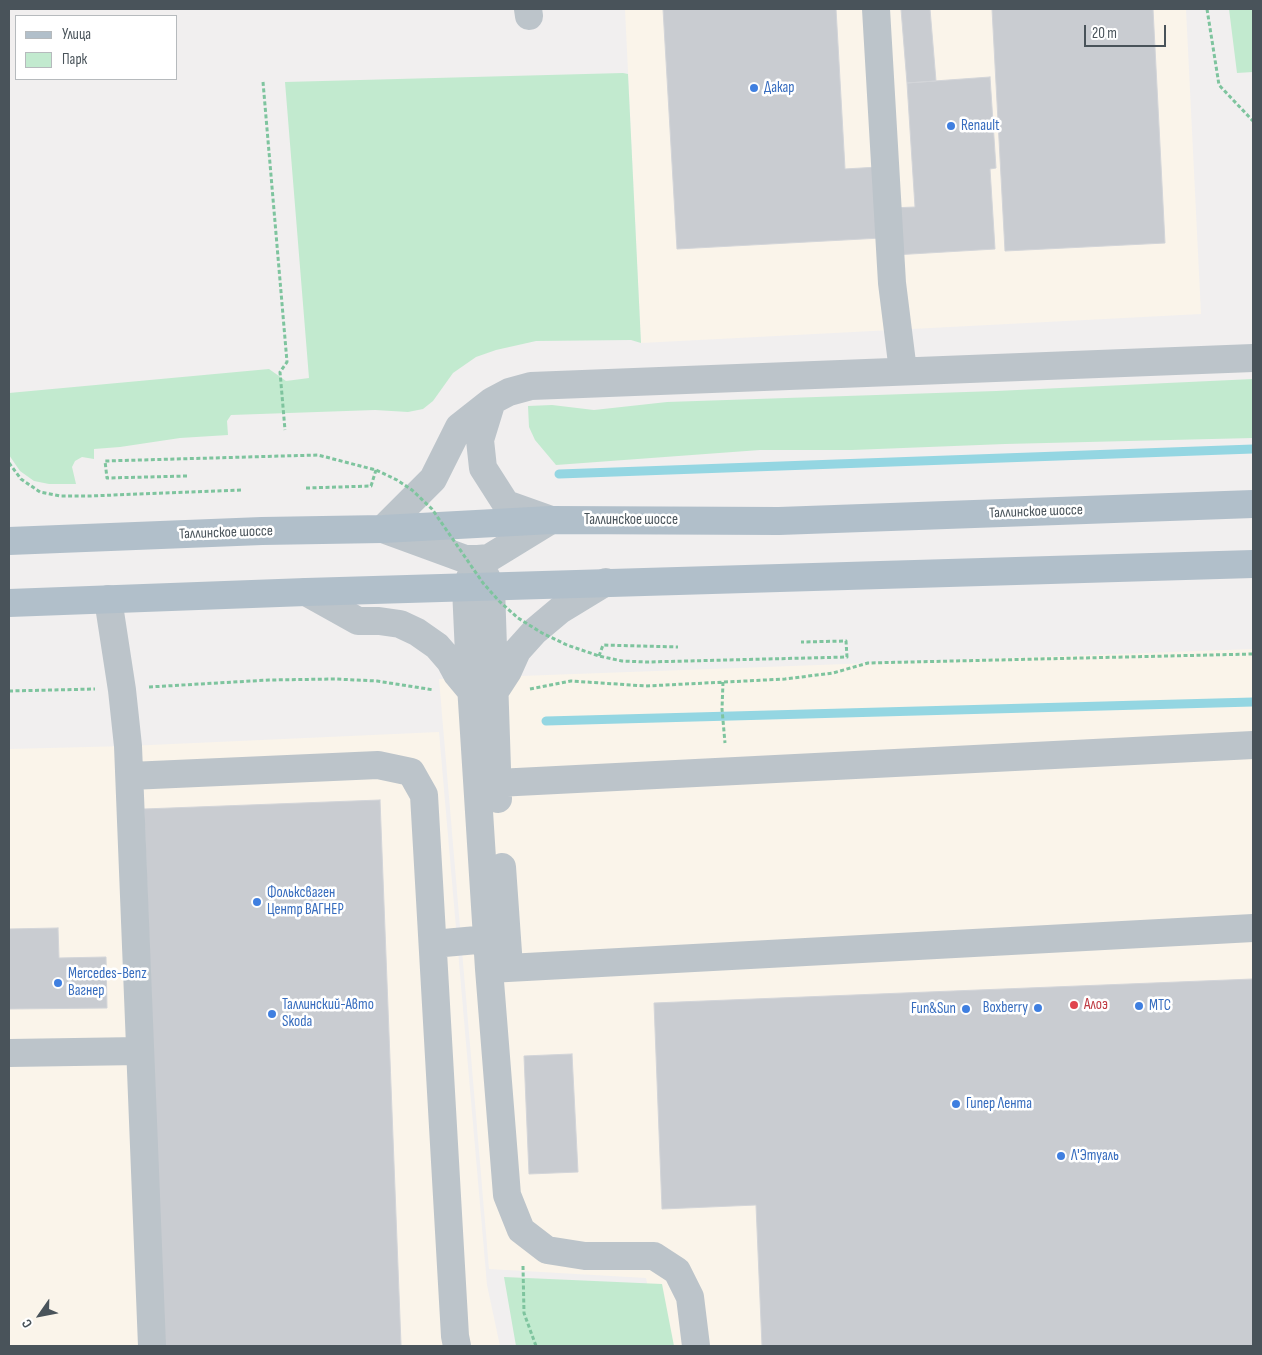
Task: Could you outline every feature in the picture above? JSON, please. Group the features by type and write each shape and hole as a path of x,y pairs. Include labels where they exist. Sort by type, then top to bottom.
{"main road":[{"name":"Таллинское шоссе","path":"9,541 262,531 383,529 551,520 779,521 1253,504"},
{"path":"9,603 108,598 606,582 1253,564"}],"street":[{"path":"876,9 892,283 903,371"},
{"path":"551,520 489,558 478,559 465,559 383,529 433,479 459,427 492,402 510,392 531,386 1253,358"},
{"path":"492,402 480,440 483,468 506,504 551,520"},
{"path":"478,559 484,693 488,939 499,968"},
{"path":"484,693 508,671 517,651 535,631 560,610 606,582"},
{"path":"306,592 358,621 400,624 417,632 437,646 450,661 457,674 484,693 497,783 499,968 507,1195 521,1230 546,1250 585,1256 654,1256 676,1271 690,1298 696,1346"},
{"path":"108,598 122,690 130,776 152,1346"},
{"path":"497,783 1253,745"},
{"path":"130,776 378,765 411,772 424,795 455,1336 458,1346"},
{"path":"499,968 1253,928"},
{"path":"433,944 488,939"},
{"path":"9,1053 140,1051"}],"path":[{"path":"1207,9 1219,85 1253,121"},
{"path":"263,82 287,362 280,372 285,430"},
{"path":"187,476 107,478 105,461 318,455 376,470 412,490 432,509 484,583 499,601 518,618 542,633 567,645 599,656 622,661 647,662 847,657 846,641 801,642"},
{"path":"9,463 21,479 40,492 60,496 241,490"},
{"path":"306,488 372,486 376,470"},
{"path":"599,656 603,645 678,647"},
{"path":"524,690 570,681 646,686 785,679 833,673 868,663 1253,654"},
{"path":"9,691 65,688 122,690 268,680 336,679 377,681 440,691"},
{"path":"723,682 722,709 725,740"},
{"path":"521,1230 524,1313 536,1346"}],"shaded area":[{"path":"625,9 1186,9 1201,314 641,343"},
{"path":"1253,649 1253,1346 660,1346 646,1278 489,1269 439,679"},
{"path":"439,732 487,1285 500,1346 9,1346 9,749 128,746"}],"green space":[{"path":"1229,9 1253,9 1253,72 1237,73"},
{"path":"628,74 641,343 631,340 536,341 496,350 476,357 453,373 433,401 423,409 408,412 375,410 231,415 227,421 228,435 180,438 94,449 94,459 82,457 75,461 72,467 76,484 49,484 34,481 20,471 9,455 9,393 269,369 286,381 309,378 285,82"},
{"path":"1253,379 1253,438 852,450 760,450 556,465 535,440 529,427 528,406 552,405 594,410 667,402 996,391"},
{"path":"504,1277 662,1284 674,1346 516,1346"}],"building":[{"name":"Дакар","path":"663,9 836,9 845,169 878,167 881,238 677,249"},
{"path":"901,9 930,9 936,81 907,83"},
{"path":"992,9 1153,9 1165,243 1005,251"},
{"name":"Renault","path":"990,77 996,168 990,169 995,249 894,255 891,208 915,207 907,83"},
{"path":"380,800 401,1345 164,1346 144,809"},
{"name":"Mercedes-Benz Вагнер","path":"58,928 59,958 106,957 107,1008 9,1009 9,929"},
{"name":"Гипер Лента","path":"1253,979 1253,1346 762,1346 756,1205 662,1209 654,1003"},
{"path":"572,1054 578,1172 529,1174 524,1056"}],"waterway":[{"path":"559,474 1253,449"},
{"path":"546,721 1253,702"}],"place":[{"name":"Дакар","path":"754,88"},
{"name":"Renault","path":"951,126"},
{"name":"Фольксваген Центр ВАГНЕР","path":"257,902"},
{"name":"Mercedes-Benz Вагнер","path":"58,983"},
{"name":"Алоэ","path":"1074,1005"},
{"name":"МТС","path":"1139,1006"},
{"name":"Boxberry","path":"1038,1008"},
{"name":"Fun&Sun","path":"966,1009"},
{"name":"Таллинский-Авто Skoda","path":"272,1014"},
{"name":"Гипер Лента","path":"956,1104"},
{"name":"Л'Этуаль","path":"1061,1156"}]}
